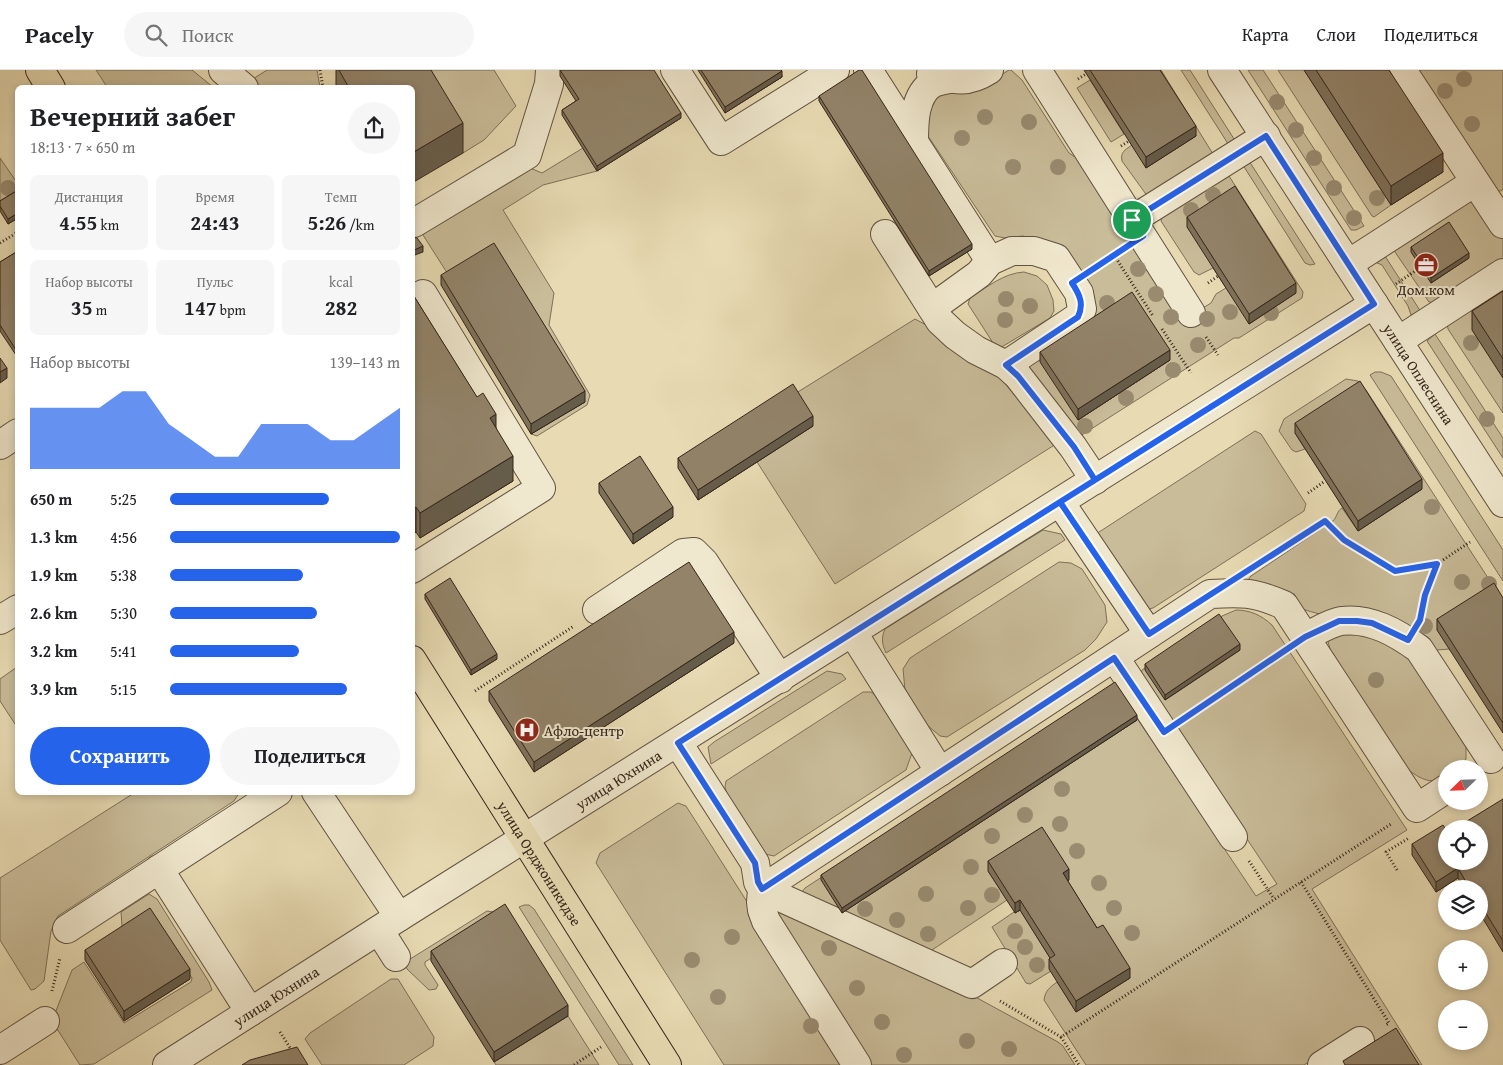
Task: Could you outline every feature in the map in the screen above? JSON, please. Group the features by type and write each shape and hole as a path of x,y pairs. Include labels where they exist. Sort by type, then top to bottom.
{"main road":[{"path":"40,70 49,85"},
{"name":"улица Орджоникидзе","path":"415,665 667,1065"}],"street":[{"path":"223,70 240,85"},
{"path":"415,222 527,155 549,84 550,70"},
{"path":"675,70 721,141 803,78 835,70"},
{"path":"868,70 990,261"},
{"path":"914,142 915,116 920,97 933,84 937,74 958,81 980,76 989,70"},
{"path":"1037,70 1191,313"},
{"name":"улица Оплеснина","path":"1222,70 1348,264 1384,295 1398,341 1503,503"},
{"path":"1402,70 1475,182 1500,214"},
{"path":"1138,228 1266,136"},
{"path":"1348,264 1475,182"},
{"path":"885,234 940,320 955,335 976,350 1006,365 1018,376 1074,447 1095,480"},
{"path":"932,308 979,274 990,261 1012,251 1034,251 1056,258 1078,293 1082,309 1078,317 1006,365"},
{"path":"1398,341 1503,273"},
{"path":"415,567 541,488 423,294"},
{"name":"улица Юхнина","path":"167,1065 389,923 1095,480 1384,295"},
{"path":"0,445 15,435"},
{"path":"1060,502 1149,634"},
{"path":"597,610 683,553 694,552 704,562 780,679"},
{"path":"762,889 1210,594 1238,592 1264,596 1284,605 1417,808 1438,794"},
{"path":"0,620 15,611"},
{"path":"1305,637 1339,621 1357,621 1372,623 1408,640 1420,649 1490,760"},
{"path":"853,633 940,772"},
{"path":"1114,658 1233,837"},
{"path":"678,743 755,863 758,882 762,889 761,902 766,921 857,1065"},
{"path":"67,928 273,795"},
{"path":"318,795 389,923 396,957"},
{"path":"159,869 250,1012"},
{"path":"762,889 972,984 1003,963"},
{"path":"0,1050 45,1021"},
{"path":"1322,1065 1360,1041"}],"path":[{"path":"320,70 322,85"},
{"path":"1072,283 1138,228"},
{"path":"0,243 15,234"},
{"path":"1384,295 1421,267"},
{"path":"1308,493 1325,481"},
{"path":"1251,568 1325,521 1344,540 1395,571 1437,564 1470,542"},
{"path":"1408,640 1420,620 1425,595 1437,564"},
{"path":"475,691 597,610"},
{"path":"1164,732 1305,637"},
{"path":"1061,1037 1417,808"},
{"path":"1233,837 1274,899"},
{"path":"1301,882 1388,1023 1360,1041"},
{"path":"45,1021 67,928"},
{"path":"972,984 1061,1037 1079,1065"},
{"path":"280,1032 296,1057"},
{"path":"574,1065 601,1048"}],"shaded area":[{"path":"96,70 192,70 211,85 106,85"},
{"path":"267,70 317,70 320,85 246,85"},
{"path":"412,70 494,70 516,106 484,140 463,153"},
{"path":"1009,70 1022,80 1069,153 1084,163 1188,317 1211,303 1216,294 1226,288 1213,268 1199,275 1194,272 1161,221 1163,213 1226,175 1229,176 1303,292 1302,298 1239,338 1234,338 1077,438 1021,365 1066,330 1078,420 1170,360 1096,326 1044,242 1023,236 1005,238 995,236 928,136 928,103 944,89 998,77"},
{"path":"1154,70 1161,70 1213,154 1148,197 1122,161 1122,155 1132,145"},
{"path":"1181,70 1190,70 1236,142 1232,150"},
{"path":"1248,70 1263,70 1364,226 1351,230"},
{"path":"1278,70 1304,70 1391,205 1374,217 1372,216"},
{"path":"1415,70 1503,70 1503,190 1496,192"},
{"path":"1090,80 1124,134 1111,142 1077,88"},
{"path":"583,148 597,171 543,185 503,210 554,293 549,325 590,395 587,405 537,436 531,434 584,401 451,279 423,235 423,231 523,165 542,173"},
{"path":"0,158 15,180 15,195 0,205"},
{"path":"1241,162 1251,164 1315,264 1305,263"},
{"path":"1476,197 1503,238 1503,259 1436,303 1429,302 1393,249"},
{"path":"1383,253 1421,312 1411,315 1408,306 1382,265 1375,262"},
{"path":"1024,272 1037,276 1047,285 1053,300 1054,311 1050,318 1000,348 995,346 968,304 970,298 996,281"},
{"path":"1503,287 1503,413 1448,329 1447,323"},
{"path":"915,319 930,327 1001,379 1056,444 835,584 757,462 793,395"},
{"path":"1435,334 1503,438 1503,458 1427,341"},
{"path":"1375,372 1391,376 1503,550 1503,581 1370,375"},
{"path":"1346,379 1358,381 1366,390 1503,601 1437,629 1450,649 1437,650 1428,644 1332,616 1310,612 1249,584 1248,580 1251,576 1333,521 1342,508 1358,531 1295,433 1305,449 1296,452 1292,450 1279,431 1284,419"},
{"path":"1255,431 1261,434 1306,504 1304,511 1153,608 1144,610 1096,534"},
{"path":"1043,530 1061,534 1065,540 886,653 882,641 885,629"},
{"path":"1059,562 1071,563 1082,569 1105,605 1107,622 1096,639 1085,650 947,737 940,736 927,725 905,690 903,669 910,658"},
{"path":"1236,610 1255,614 1264,618 1272,625 1407,830 1312,889 1422,1065 1336,1065 1371,1039 1371,1031 1360,1030 1304,1065 1086,1065 1044,1000 1045,994 1057,982 1076,1012 1097,939 1063,883 1068,879 988,871 1007,900 929,952 801,893 805,888 1114,686 1256,896 1277,884 1140,679 1142,670 1222,616"},
{"path":"1345,632 1367,634 1405,650 1466,747 1465,760 1438,760 1438,780 1435,781 1419,777 1403,766 1334,663 1327,638"},
{"path":"15,668 15,724 0,701 0,679"},
{"path":"827,671 842,674 846,679 711,764 708,747 714,742"},
{"path":"863,692 874,694 912,753 906,770 774,856 765,854 727,794 726,781"},
{"path":"131,795 238,795 234,801 58,916 51,931 44,981 35,989 31,990 0,940 0,878"},
{"path":"678,803 686,806 851,1065 724,1065 596,863 600,853"},
{"path":"149,894 157,899 209,982 212,990 94,1064 80,1065 52,1021 72,970 84,962 124,1023 191,982 192,978 153,918 126,929 122,926 121,912"},
{"path":"529,905 534,909 633,1065 619,1065 519,907"},
{"path":"780,908 968,993 1058,1042 1063,1046 1075,1065 868,1065 778,915"},
{"path":"1020,910 1055,966 1051,971 1030,984 1026,983 992,927"},
{"path":"487,911 499,916 425,962 438,985 436,989 429,990 407,969 405,965 407,961"},
{"path":"391,979 398,979 434,1037 433,1046 404,1065 322,1065 305,1039 310,1033"},
{"path":"568,1016 599,1065 496,1065 494,1062"}],"building":[{"path":"339,70 431,70 463,123 415,151 415,85 347,85"},
{"path":"560,70 654,70 681,113 597,166 562,110 579,99"},
{"path":"701,70 781,70 782,71 725,107"},
{"path":"859,70 862,70 972,244 929,271 819,96"},
{"path":"1090,70 1160,70 1196,126 1146,157"},
{"path":"1316,70 1389,70 1443,153 1391,186"},
{"path":"1235,186 1296,283 1249,314 1187,217"},
{"path":"15,192 15,215 8,219 0,206 0,201"},
{"path":"1449,222 1469,253 1431,278 1411,247"},
{"path":"415,238 417,238 423,246 415,250"},
{"path":"494,243 585,391 531,424 441,275"},
{"path":"15,253 15,348 0,325 0,262"},
{"path":"1503,291 1503,359 1472,311"},
{"path":"1132,292 1170,350 1078,409 1040,352"},
{"path":"415,298 477,397 483,393 496,414 490,418 513,456 420,513 416,507"},
{"path":"0,358 7,368 0,372"},
{"path":"1360,381 1422,479 1358,521 1295,423"},
{"path":"793,384 813,416 698,490 678,458"},
{"path":"640,456 673,507 633,534 599,483"},
{"path":"689,562 734,632 534,762 489,691"},
{"path":"450,578 497,654 471,670 425,594"},
{"path":"1494,583 1503,598 1503,723 1437,619"},
{"path":"1219,614 1240,644 1165,695 1145,664"},
{"path":"1115,682 1137,715 842,908 821,875"},
{"path":"1503,799 1503,941 1488,917 1488,880 1465,880 1459,870 1488,870 1488,820 1469,820 1488,810"},
{"path":"1042,827 1069,869 1063,873 1097,928 1103,925 1130,968 1076,1001 1049,959 1055,955 1020,900 1014,902 988,861"},
{"path":"1438,828 1438,870 1455,870 1436,882 1412,844"},
{"path":"505,904 568,1005 494,1052 431,951"},
{"path":"150,908 190,969 124,1011 85,950"},
{"path":"1396,1028 1419,1065 1345,1065 1343,1061"},
{"path":"297,1047 308,1065 242,1065 250,1060"}],"place":[{"name":"Дом.ком","path":"1426,265"},
{"name":"Афло-центр","path":"527,730"}],"route":[{"path":"1132,220 1143,236 1072,283 1078,293 1082,309 1078,317 1006,365 1018,376 1074,447 1095,480 1060,502 812,658 678,743 755,863 758,872 758,882 762,889 1114,658 1164,732 1305,637 1339,621 1372,623 1408,640 1420,620 1425,595 1437,564 1395,571 1344,540 1325,521 1149,634 1060,502 1095,480 1332,330 1374,304 1266,136 1132,220"}]}
